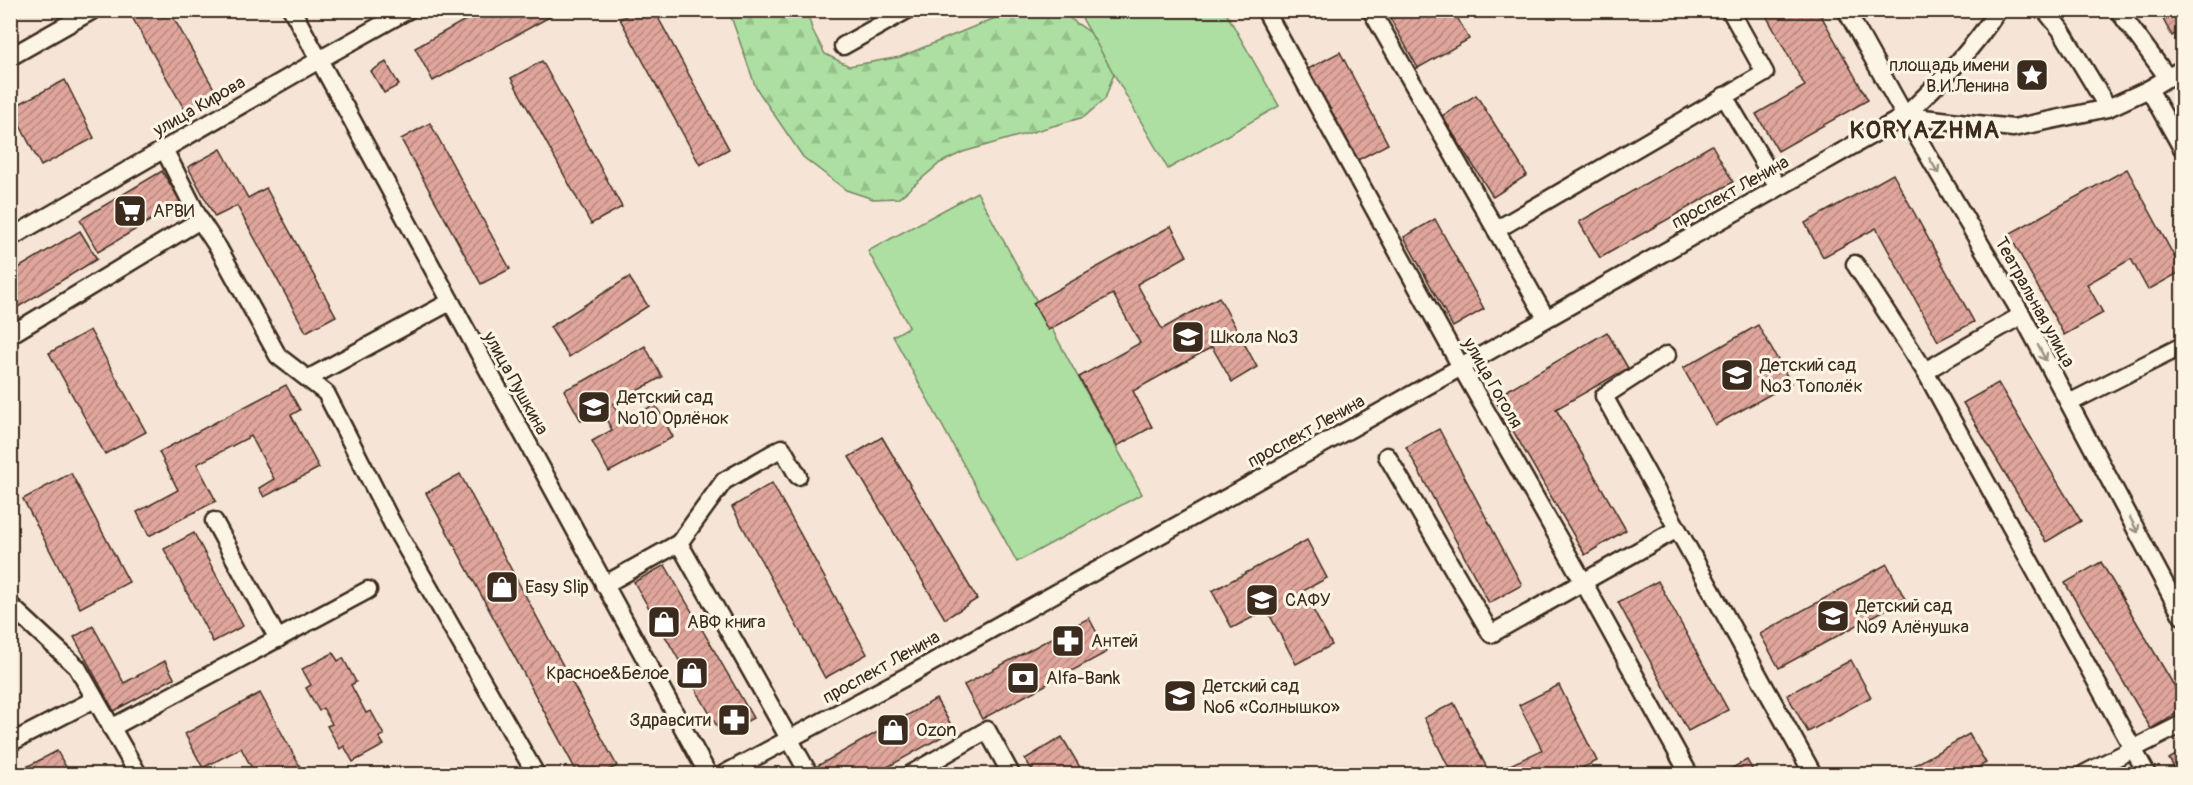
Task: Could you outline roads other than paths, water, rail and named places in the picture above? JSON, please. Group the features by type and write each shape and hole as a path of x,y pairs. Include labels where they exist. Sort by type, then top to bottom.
{"street":[{"path":"10,57 93,10"},
{"name":"улица Пушкина","path":"292,10 708,774"},
{"name":"улица Кирова","path":"10,238 319,60 383,17 408,10"},
{"path":"843,46 908,10"},
{"name":"улица Гоголя","path":"1265,10 1461,367 1584,582 1689,774"},
{"path":"1371,10 1546,318"},
{"path":"1496,230 1765,73 1730,10"},
{"name":"Театральная улица","path":"1846,10 1905,116 2022,315 2182,616"},
{"path":"1905,116 1980,39 1998,10"},
{"path":"2045,10 2061,30 2108,108"},
{"path":"1905,116 2013,128 2108,108 2175,74 2118,10"},
{"path":"2149,89 2182,148"},
{"path":"1724,96 1778,188"},
{"name":"проспект Ленина","path":"724,774 911,674 1905,116"},
{"path":"164,149 200,220 219,249 278,356 326,393 392,523 534,771 527,774"},
{"path":"10,335 200,220"},
{"path":"1855,264 1925,371 2147,774"},
{"path":"309,378 450,302"},
{"path":"1925,371 2022,315"},
{"path":"2069,403 2182,346"},
{"path":"1667,355 1604,396 1813,774"},
{"path":"604,585 679,543 724,481 782,448 798,476"},
{"path":"1387,456 1491,634 1677,529"},
{"path":"214,521 278,639"},
{"path":"679,543 809,774"},
{"path":"111,728 368,590"},
{"path":"10,605 77,667 138,774"},
{"path":"10,743 95,699"},
{"path":"2084,774 2182,724"},
{"path":"911,774 987,730 1011,774"}],"place":[{"name":"площадь имени В.И.Ленина","path":"2032,75"},
{"name":"АРВИ","path":"130,211"},
{"name":"Школа №3","path":"1188,337"},
{"name":"Детский сад №3 Тополёк","path":"1737,375"},
{"name":"Детский сад №10 Орлёнок","path":"594,407"},
{"name":"Easy Slip","path":"502,587"},
{"name":"САФУ","path":"1262,600"},
{"name":"Детский сад №9 Алёнушка","path":"1833,616"},
{"name":"АВФ книга","path":"664,622"},
{"name":"Антей","path":"1068,641"},
{"name":"Красное&Белое","path":"692,673"},
{"name":"Alfa-Bank","path":"1023,678"},
{"name":"Детский сад №6 «Солнышко»","path":"1180,696"},
{"name":"Здравсити","path":"734,720"},
{"name":"Ozon","path":"893,730"}],"district":[{"name":"KORYAZHMA","path":"1925,130"}]}
